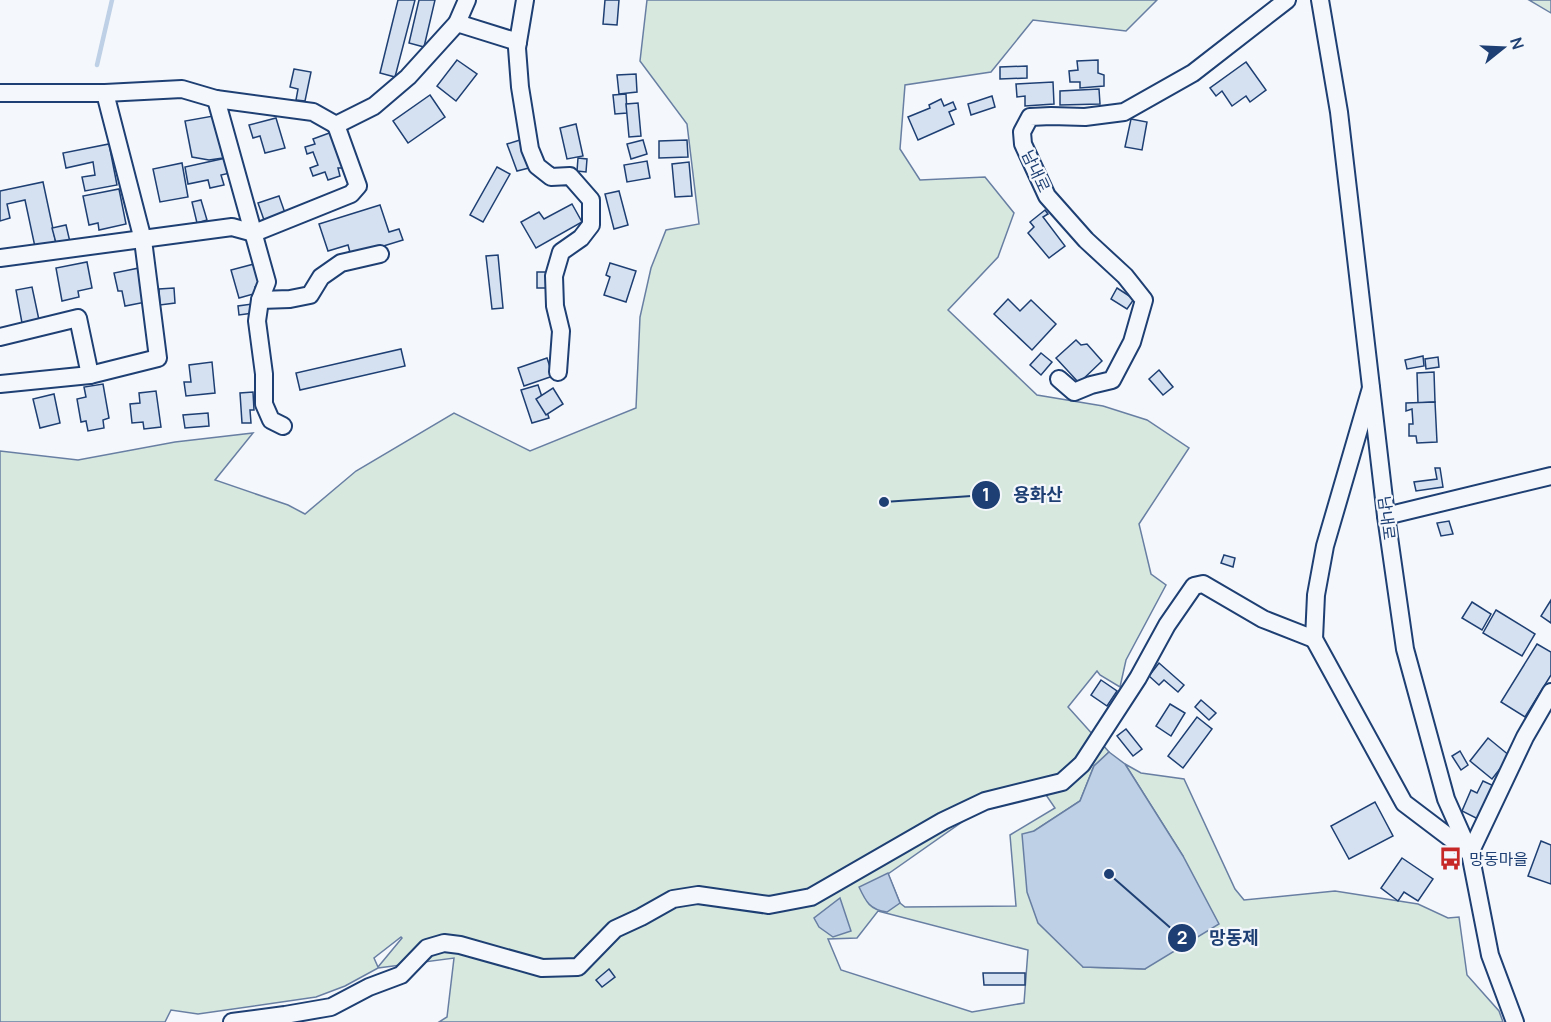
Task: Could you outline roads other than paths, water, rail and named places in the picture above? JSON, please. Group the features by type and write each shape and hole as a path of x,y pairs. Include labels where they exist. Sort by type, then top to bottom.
{"street":[{"path":"336,125 374,106 408,77 457,23 467,0"},
{"path":"525,0 518,42 520,87 530,149 537,166 551,177 570,176 591,200 591,225 581,238 561,252 555,276 555,306 561,331 558,372"},
{"name":"남내로","path":"1059,379 1074,392 1090,385 1112,380 1132,342 1144,300 1125,276 1086,240 1047,196 1023,144 1022,132 1030,117 1085,117 1124,112 1193,73 1287,0"},
{"name":"남내로","path":"1320,0 1339,112 1386,516 1406,650 1446,799 1470,853 1490,955 1515,1022"},
{"path":"457,23 518,42"},
{"path":"0,93 105,93 182,89 216,99 313,111 336,125 358,186 351,194 254,233 232,228 0,258"},
{"path":"0,384 90,375 159,358 143,240 105,93"},
{"path":"216,99 267,282 260,300 257,321 264,374 264,404 271,420 283,426"},
{"path":"260,300 290,299 310,295 321,277 341,263 380,254"},
{"path":"0,337 78,318 90,375"},
{"path":"1371,388 1325,546 1316,595 1314,639 1404,803 1470,853 1525,737 1551,692"},
{"path":"1386,516 1551,476"},
{"path":"232,1022 331,1007 369,987 401,975 426,948 444,943 460,945 542,968 578,967 615,930 673,899 698,895 769,905 811,897 943,821 985,801 1062,782 1082,764 1138,678 1167,625 1194,586 1203,585 1263,619 1314,639"}],"water":[{"path":"1109,752 1125,764 1183,856 1219,924 1145,969 1083,967 1038,923 1027,892 1022,834 1034,831 1080,801 1094,766"},
{"path":"888,873 900,903 887,912 869,904 859,887"},
{"path":"840,898 851,931 833,937 819,927 814,918"}],"waterway":[{"path":"97,65 112,0"}],"place":[{"name":"용화산","path":"884,502"},
{"name":"망동마을","path":"1451,859"},
{"name":"망동제","path":"1109,874"}]}
